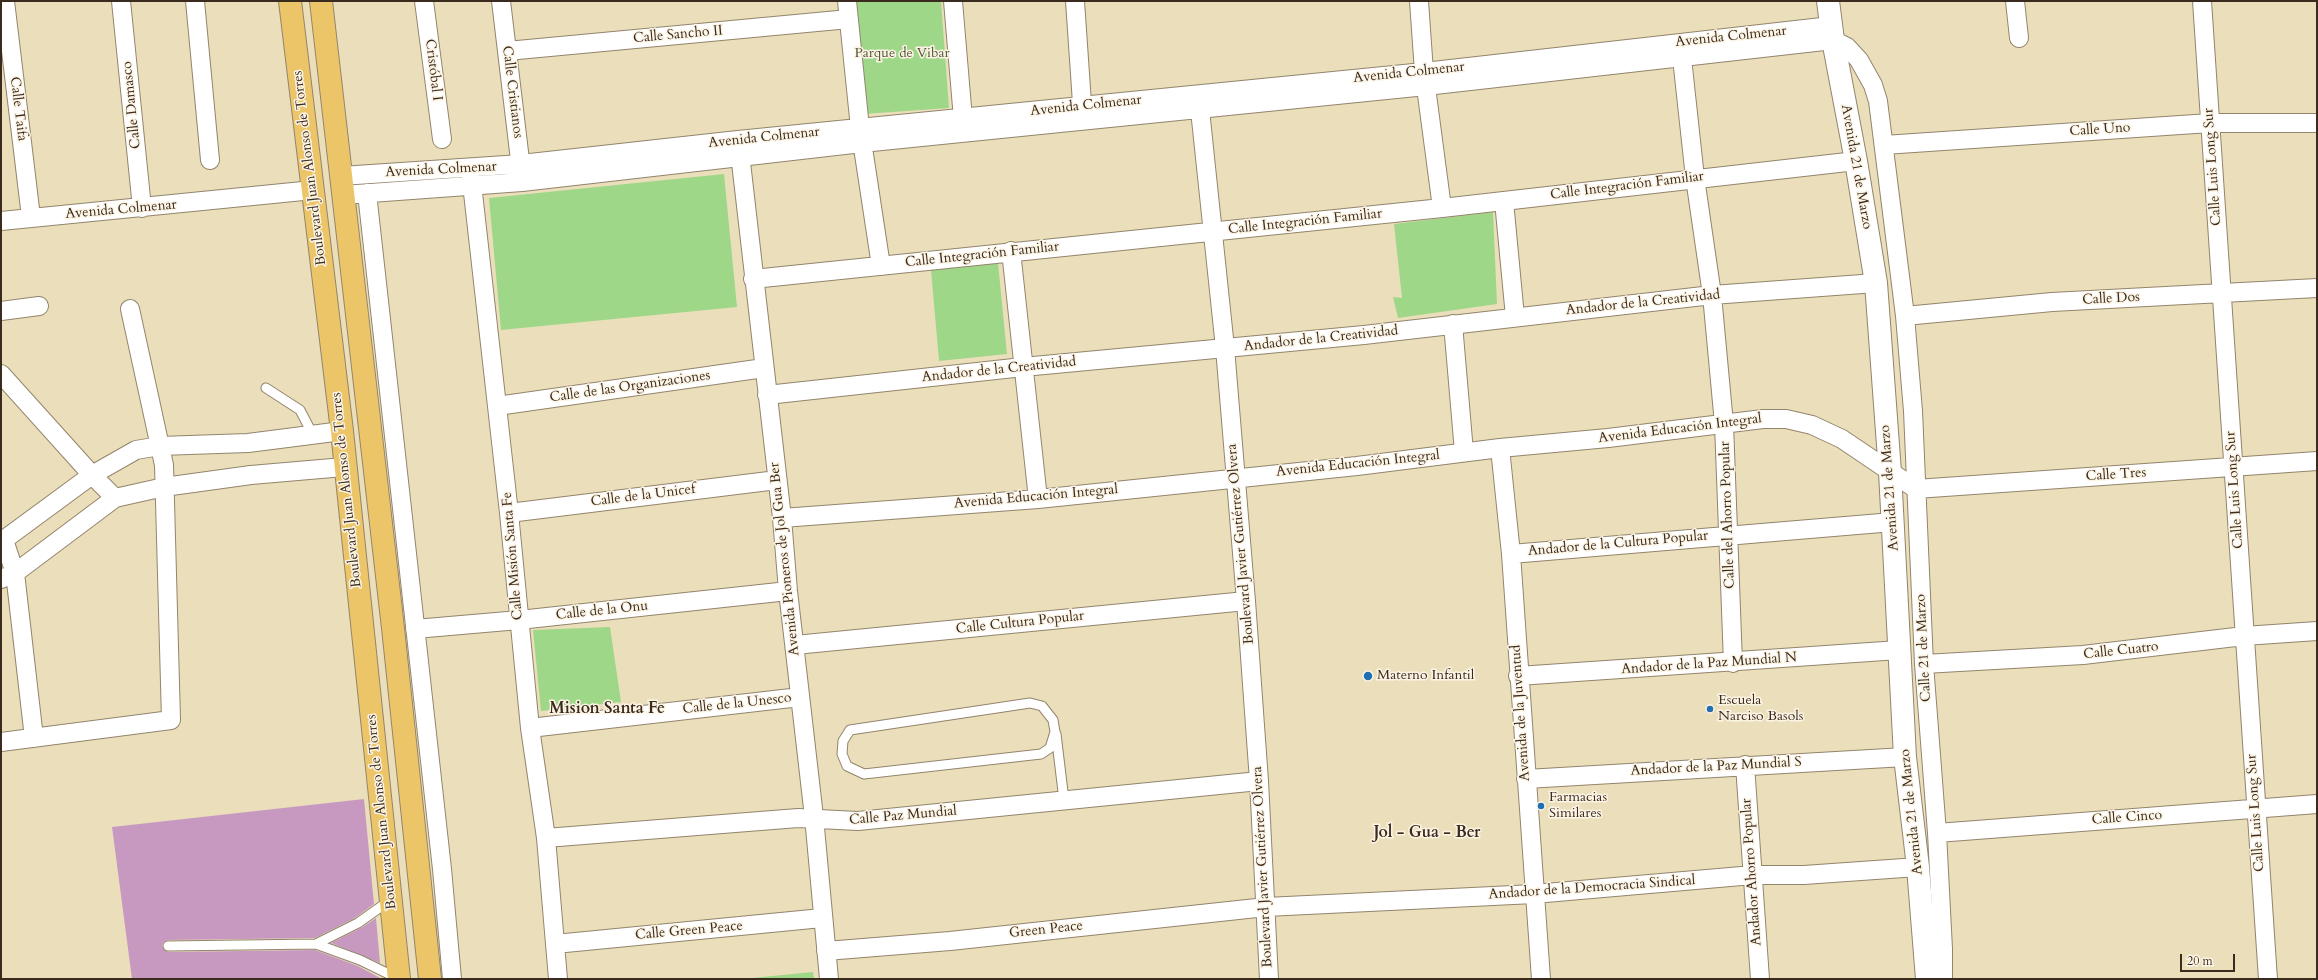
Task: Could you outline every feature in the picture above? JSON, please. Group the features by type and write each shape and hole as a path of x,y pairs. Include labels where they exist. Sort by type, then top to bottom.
{"main road":[{"name":"Boulevard Juan Alonso de Torres","path":"290,1 342,431 344,467 392,900 399,979"},
{"name":"Boulevard Juan Alonso de Torres","path":"321,1 393,628 430,979"}],"street":[{"name":"Calle Taifa","path":"5,1 31,218"},
{"name":"Calle Damasco","path":"121,1 142,208"},
{"path":"196,1 210,160"},
{"name":"Cristóbal I","path":"424,1 442,139"},
{"name":"Calle Cristianos","path":"501,1 522,182"},
{"path":"847,1 861,135 881,266"},
{"path":"953,1 963,119"},
{"path":"1075,1 1083,114"},
{"path":"1419,1 1425,79 1442,208"},
{"name":"Avenida 21 de Marzo","path":"1828,1 1832,33 1856,161 1876,283 1890,472 1905,757 1918,867 1926,979"},
{"path":"2015,1 2019,38"},
{"name":"Calle Luis Long Sur","path":"2202,1 2268,979"},
{"name":"Calle Sancho II","path":"506,51 849,19"},
{"name":"Avenida Colmenar","path":"342,185 470,168 739,148 1083,114 1425,79 1832,33"},
{"name":"Avenida Colmenar","path":"861,135 963,119 1200,110 1425,79 1682,58 1832,33"},
{"name":"Calle 21 de Marzo","path":"1832,33 1858,60 1874,85 1878,100 1905,316 1910,365 1924,664 1937,833 1943,979"},
{"name":"Calle del Ahorro Popular","path":"1682,58 1695,178 1712,295 1724,424 1732,663"},
{"name":"Boulevard Javier Gutiérrez Olvera","path":"1200,110 1225,348 1246,601 1259,781 1269,979"},
{"name":"Calle Uno","path":"1884,145 2210,123 2317,123"},
{"name":"Avenida Colmenar","path":"342,185 367,193 522,182 739,148"},
{"name":"Avenida Pioneros de Jol Gua Ber","path":"739,148 753,279 782,518 788,591 814,817 822,918 829,979"},
{"name":"Calle Integración Familiar","path":"753,279 1011,251 1214,232 1442,208 1695,178 1856,161"},
{"name":"Calle Misión Santa Fe","path":"470,168 509,513 530,728 546,838 558,979"},
{"name":"Avenida Colmenar","path":"1,221 313,190"},
{"path":"367,193 442,869 452,979"},
{"path":"1504,201 1516,317"},
{"path":"1011,251 1038,499"},
{"name":"Andador de la Creatividad","path":"767,395 1023,367 1453,324 1712,295 1876,283"},
{"name":"Calle Dos","path":"1905,316 2052,302 2317,288"},
{"path":"1,311 39,306"},
{"path":"1,742 171,720 164,465 130,309"},
{"path":"1453,324 1464,452"},
{"name":"Calle de las Organizaciones","path":"497,406 764,368"},
{"path":"1,374 92,475 115,498"},
{"name":"Avenida Educación Integral","path":"782,518 1038,499 1500,448 1608,438 1763,419 1786,419 1812,425 1842,439 1916,489"},
{"path":"34,738 3,541 92,475 136,450 160,446 248,443 342,431"},
{"name":"Avenida de la Juventud","path":"1500,448 1511,554 1518,676 1541,979"},
{"name":"Calle Tres","path":"1916,489 2317,461"},
{"path":"8,576 115,498 164,487 252,476 344,467"},
{"name":"Calle de la Unicef","path":"509,513 777,480"},
{"name":"Andador de la Cultura Popular","path":"1511,554 1893,522"},
{"name":"Calle de la Onu","path":"415,629 519,620 788,591"},
{"name":"Calle Cultura Popular","path":"795,645 1246,601"},
{"name":"Calle Cuatro","path":"1924,664 2083,655 2244,636 2317,631"},
{"name":"Andador de la Paz Mundial N","path":"1518,676 1732,663 1899,650"},
{"name":"Calle de la Unesco","path":"530,728 800,697"},
{"name":"Andador de la Paz Mundial S","path":"1526,779 1745,765 1905,757"},
{"name":"Andador Ahorro Popular","path":"1745,765 1760,979"},
{"name":"Calle Paz Mundial","path":"546,838 814,817 840,822 858,821 1259,781"},
{"name":"Calle Cinco","path":"1937,833 2317,804"},
{"name":"Andador de la Democracia Sindical","path":"1266,907 1534,894 1753,876 1804,875 1918,867"},
{"name":"Green Peace","path":"826,951 950,941 1266,907"},
{"name":"Calle Green Peace","path":"555,944 822,918"}],"lane":[{"path":"266,388 300,410 313,435"},
{"path":"1055,732 1050,748 1041,754 864,774 847,766 842,754 843,741 850,730 1030,703 1038,704 1047,711 1053,720 1055,732 1064,800"},
{"path":"316,944 358,923 392,900"},
{"path":"168,946 316,944 360,960 399,979"}],"green space":[{"name":"Parque de Vibar","path":"855,1 941,1 949,108 864,114"},
{"path":"724,174 737,307 501,330 489,198"},
{"path":"1493,212 1497,304 1398,318 1393,297 1402,298 1394,224"},
{"path":"998,263 1007,354 939,361 931,270"},
{"path":"610,627 621,702 541,711 533,630"},
{"path":"813,972 814,979 742,979"}],"building":[{"path":"364,799 374,904 355,918 315,938 168,940 163,943 162,946 168,952 315,950 358,966 382,979 132,979 112,827"},
{"path":"376,918 380,963 331,943 361,928"}],"place":[{"name":"Materno Infantil","path":"1368,676"},
{"name":"Escuela Narciso Basols","path":"1710,709"},
{"name":"Farmacias Similares","path":"1541,806"}],"district":[{"name":"Mision Santa Fe","path":"607,709"},
{"name":"Jol - Gua - Ber","path":"1427,833"}]}
